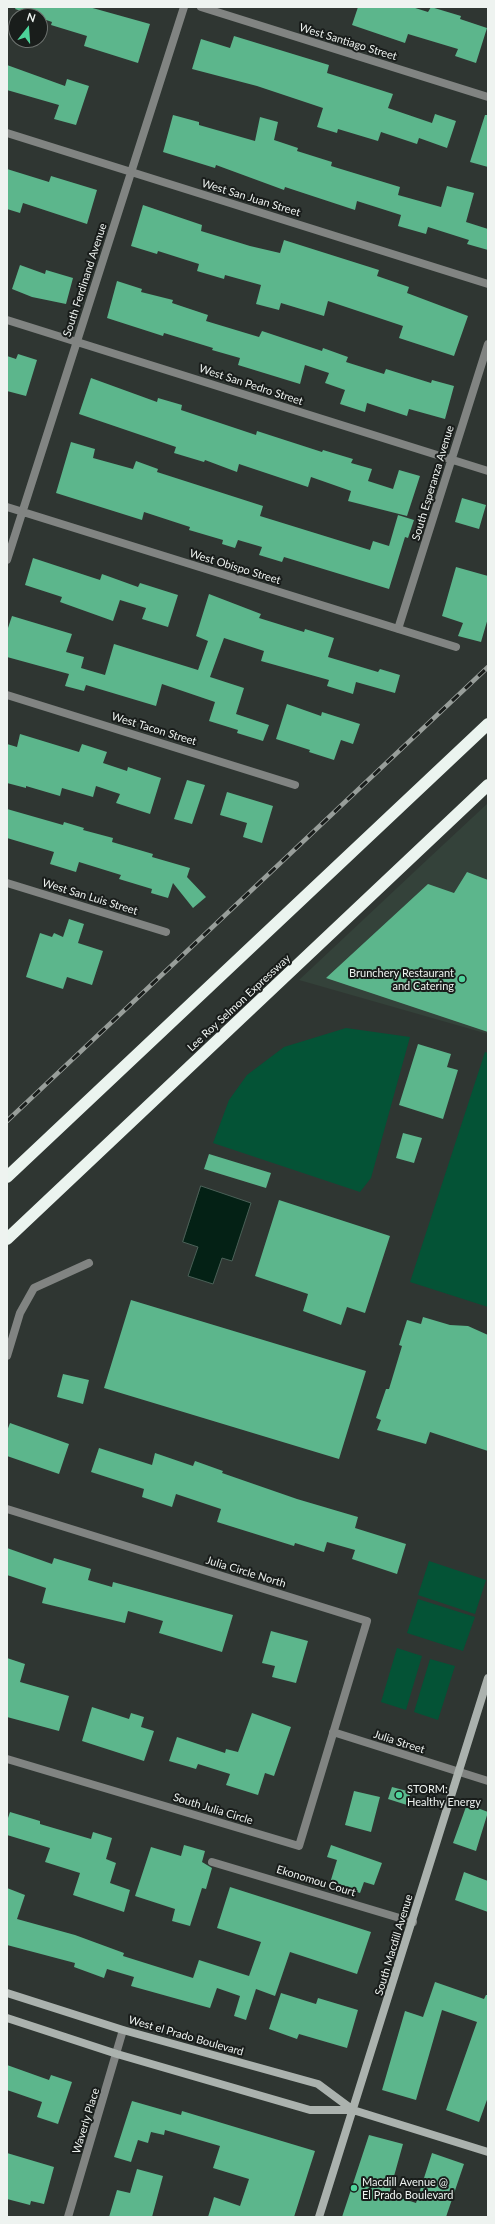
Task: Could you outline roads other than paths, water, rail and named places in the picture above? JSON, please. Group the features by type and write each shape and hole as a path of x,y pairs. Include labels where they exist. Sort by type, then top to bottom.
{"highway":[{"path":"7,1177 488,724"},
{"name":"Lee Roy Selmon Expressway","path":"7,1239 488,785"}],"street":[{"name":"South Ferdinand Avenue","path":"7,560 184,7"},
{"name":"West Santiago Street","path":"201,7 488,97"},
{"name":"West San Juan Street","path":"7,133 488,284"},
{"name":"West San Pedro Street","path":"7,320 488,471"},
{"name":"South Esperanza Avenue","path":"398,629 488,344"},
{"name":"West Obispo Street","path":"7,507 456,647"},
{"name":"West Tacon Street","path":"7,695 295,784"},
{"name":"West San Luis Street","path":"7,883 166,932"},
{"path":"7,1356 20,1313 34,1288 90,1263"},
{"name":"Julia Circle North","path":"7,1509 367,1621 333,1732"},
{"name":"South Macdill Avenue","path":"319,2217 413,1922 488,1678"},
{"name":"South Julia Circle","path":"7,1759 299,1846 333,1732"},
{"name":"Julia Street","path":"333,1732 488,1781"},
{"name":"Ekonomou Court","path":"212,1862 413,1922"},
{"name":"West el Prado Boulevard","path":"7,1994 123,2030 318,2084 354,2110"},
{"name":"West el Prado Boulevard","path":"7,2018 117,2054 310,2110 354,2110 488,2152"},
{"name":"Waverly Place","path":"68,2217 123,2030"}],"railway":[{"path":"7,1121 488,667"}],"place":[{"name":"Brunchery Restaurant and Catering","path":"462,979"},
{"name":"STORM: Healthy Energy","path":"399,1795"},
{"name":"Macdill Avenue @ El Prado Boulevard","path":"354,2188"}]}
